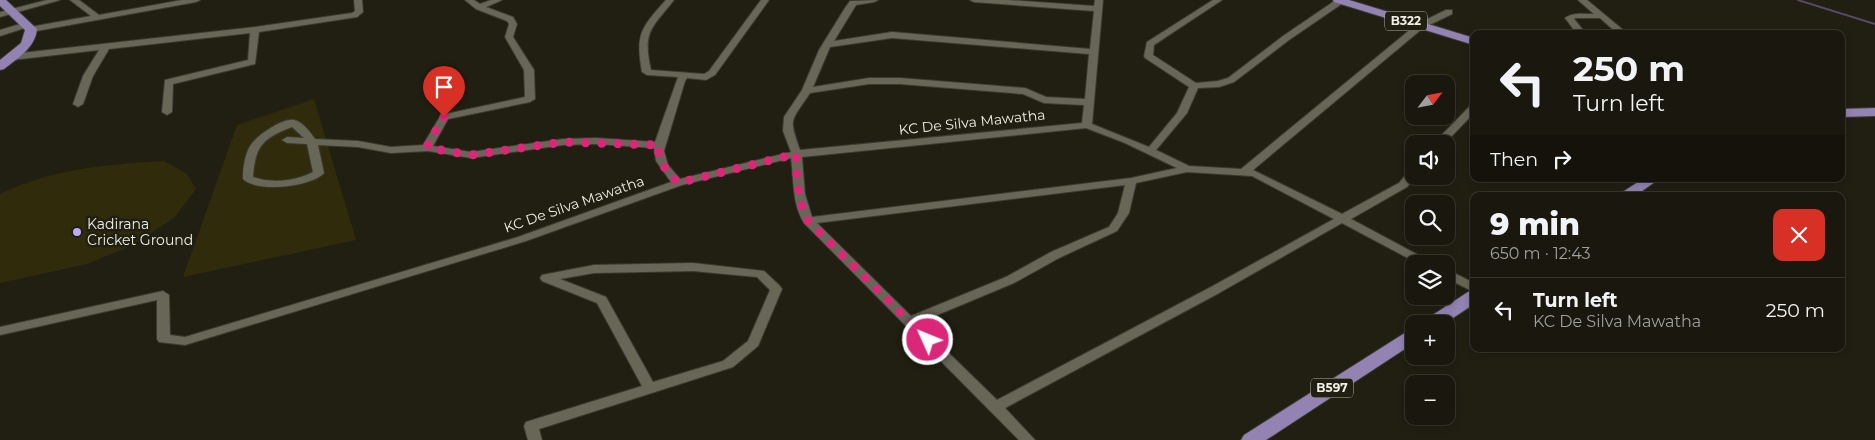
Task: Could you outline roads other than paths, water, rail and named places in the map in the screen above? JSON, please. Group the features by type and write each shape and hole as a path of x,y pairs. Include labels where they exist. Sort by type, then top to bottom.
{"main road":[{"path":"0,0 29,27 31,38 27,44 0,66"},
{"name":"B322","path":"1345,1 1470,41"},
{"path":"1845,113 1875,112"},
{"path":"1632,192 1647,182"},
{"path":"1446,315 1470,299"},
{"name":"B597","path":"1251,440 1405,341"}],"street":[{"path":"0,15 56,0"},
{"path":"74,0 99,18"},
{"path":"0,33 29,27 99,18 196,0"},
{"path":"12,57 255,30 354,16 359,12 358,0"},
{"path":"428,148 428,144 444,117 530,99 529,70 510,37 513,24 510,18 479,7 469,0"},
{"path":"479,7 498,0"},
{"path":"670,0 647,26 642,37 646,72 706,77 712,73 765,0"},
{"path":"842,0 874,0"},
{"path":"974,0 1098,4 1087,125 1187,168"},
{"path":"1218,0 1150,44 1148,56 1194,86 1219,84 1231,80 1286,38 1345,1"},
{"path":"1582,0 1619,30"},
{"path":"853,1 843,14 835,33 820,54 807,91 796,104 787,128 796,154 797,189 800,206 808,221 1028,440"},
{"path":"1244,172 1420,26 1449,12"},
{"path":"1578,30 1569,18 1600,16"},
{"path":"167,112 168,82 252,62 255,30"},
{"path":"827,45 892,35 1093,52"},
{"path":"78,104 88,76 106,46"},
{"path":"678,183 660,161 657,154 680,81 684,75"},
{"path":"807,91 868,81 900,81 1025,91 1044,100 1088,102"},
{"path":"1150,151 1164,136 1191,100 1194,86"},
{"path":"1447,135 1470,110"},
{"path":"293,123 306,132 312,141 319,173 310,180 288,183 255,182 248,179 249,158 255,146 265,134 293,123"},
{"name":"KC De Silva Mawatha","path":"0,331 163,295 164,339 185,341 522,239 678,183 796,154 1087,125"},
{"path":"288,140 358,144 391,150 428,148 471,155 563,142 659,145"},
{"path":"808,221 1131,181 1187,168 1254,173 1411,255"},
{"path":"909,322 1010,280 1055,255 1113,229 1118,225 1123,215 1131,181"},
{"path":"996,407 1215,290 1405,183"},
{"path":"535,440 530,426 650,389 728,364 753,343 776,289 760,274 693,267 594,269 546,278 602,300 650,389"},
{"path":"1455,278 1470,286"}],"waterway":[{"path":"1798,0 1875,24"}],"place":[{"name":"Kadirana Cricket Ground","path":"77,232"}]}
